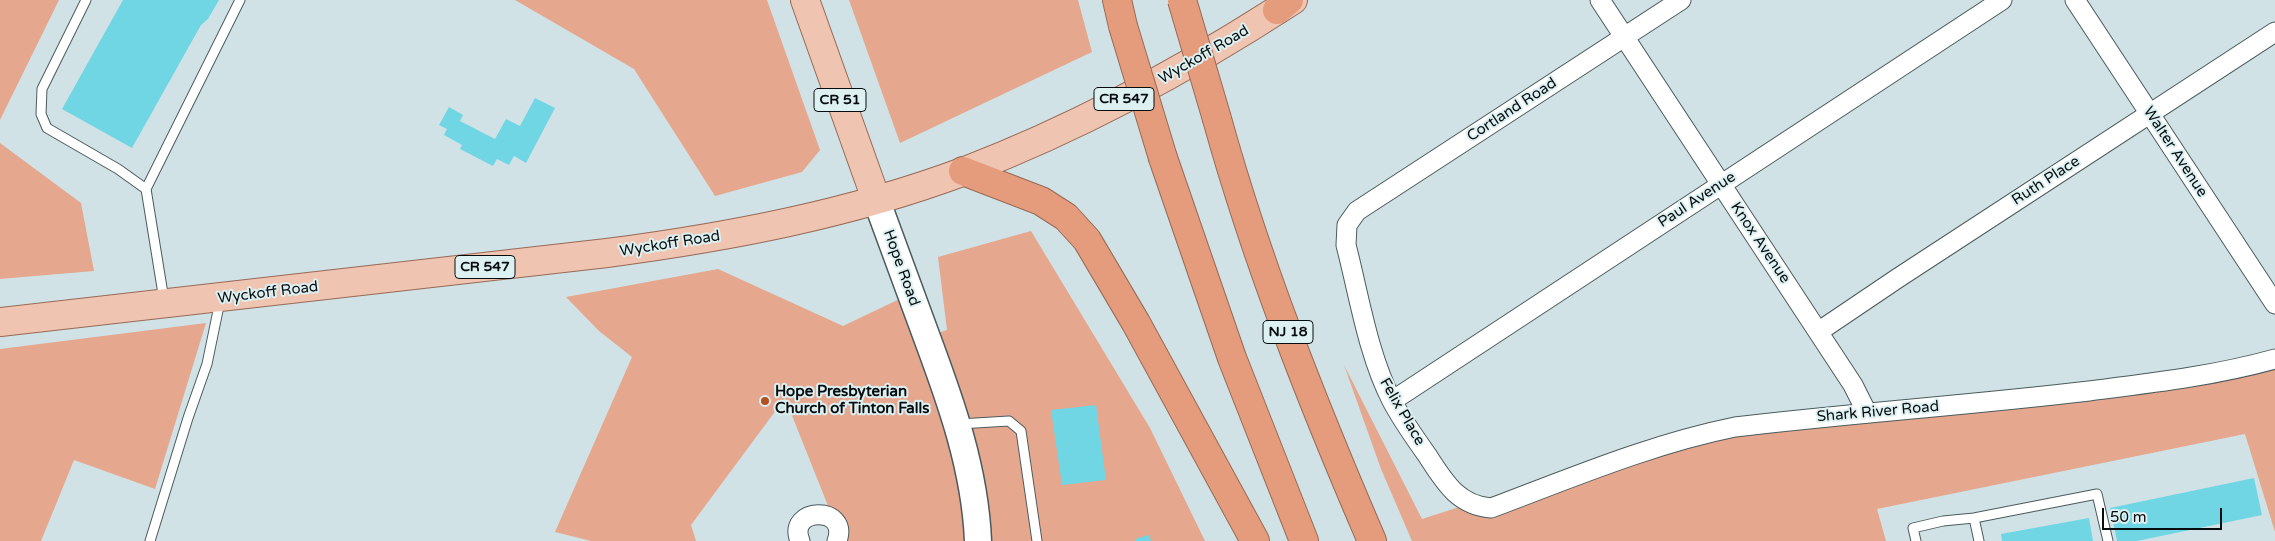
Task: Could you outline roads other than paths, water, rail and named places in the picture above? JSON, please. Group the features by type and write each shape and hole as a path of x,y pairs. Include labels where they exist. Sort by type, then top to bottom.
{"highway":[{"path":"1117,0 1163,158 1232,358 1304,541"},
{"name":"NJ 18","path":"1182,0 1260,255 1305,378 1372,541"},
{"path":"963,171 1040,201 1066,218 1087,240 1136,323 1255,541"}],"main road":[{"name":"Hope Road","path":"805,0 876,199"},
{"name":"Wyckoff Road","path":"0,322 220,299 695,241 803,219 876,199 963,171 1024,147 1158,82 1287,3"}],"street":[{"name":"Knox Avenue","path":"1600,0 1853,385 1867,413"},
{"name":"Cortland Road","path":"1347,225 1357,211 1682,0"},
{"name":"Paul Avenue","path":"1392,400 2002,0"},
{"name":"Walter Avenue","path":"2075,0 2275,304"},
{"name":"Ruth Place","path":"1818,332 2275,32"},
{"name":"Hope Road","path":"876,199 947,392 965,454 973,493 978,541"},
{"name":"Felix Place","path":"1347,225 1345,237 1348,254 1378,368 1392,400 1449,489 1463,501 1480,507 1491,508"},
{"name":"Shark River Road","path":"1491,508 1651,449 1698,435 1735,427 2044,396 2186,379 2242,368 2275,359"},
{"path":"800,541 799,528 803,520 811,515 820,514 834,521 838,527 837,541"}],"lane":[{"path":"86,0 42,89 41,114 47,128 118,169 146,190"},
{"path":"165,305 146,190 240,0"},
{"path":"150,541 188,418 207,364 220,299"},
{"path":"956,424 1009,421 1021,431 1037,541"},
{"path":"1916,541 1913,528 2097,494 2108,541"},
{"path":"1974,518 1979,541"}],"place":[{"name":"Hope Presbyterian Church of Tinton Falls","path":"765,401"}]}
